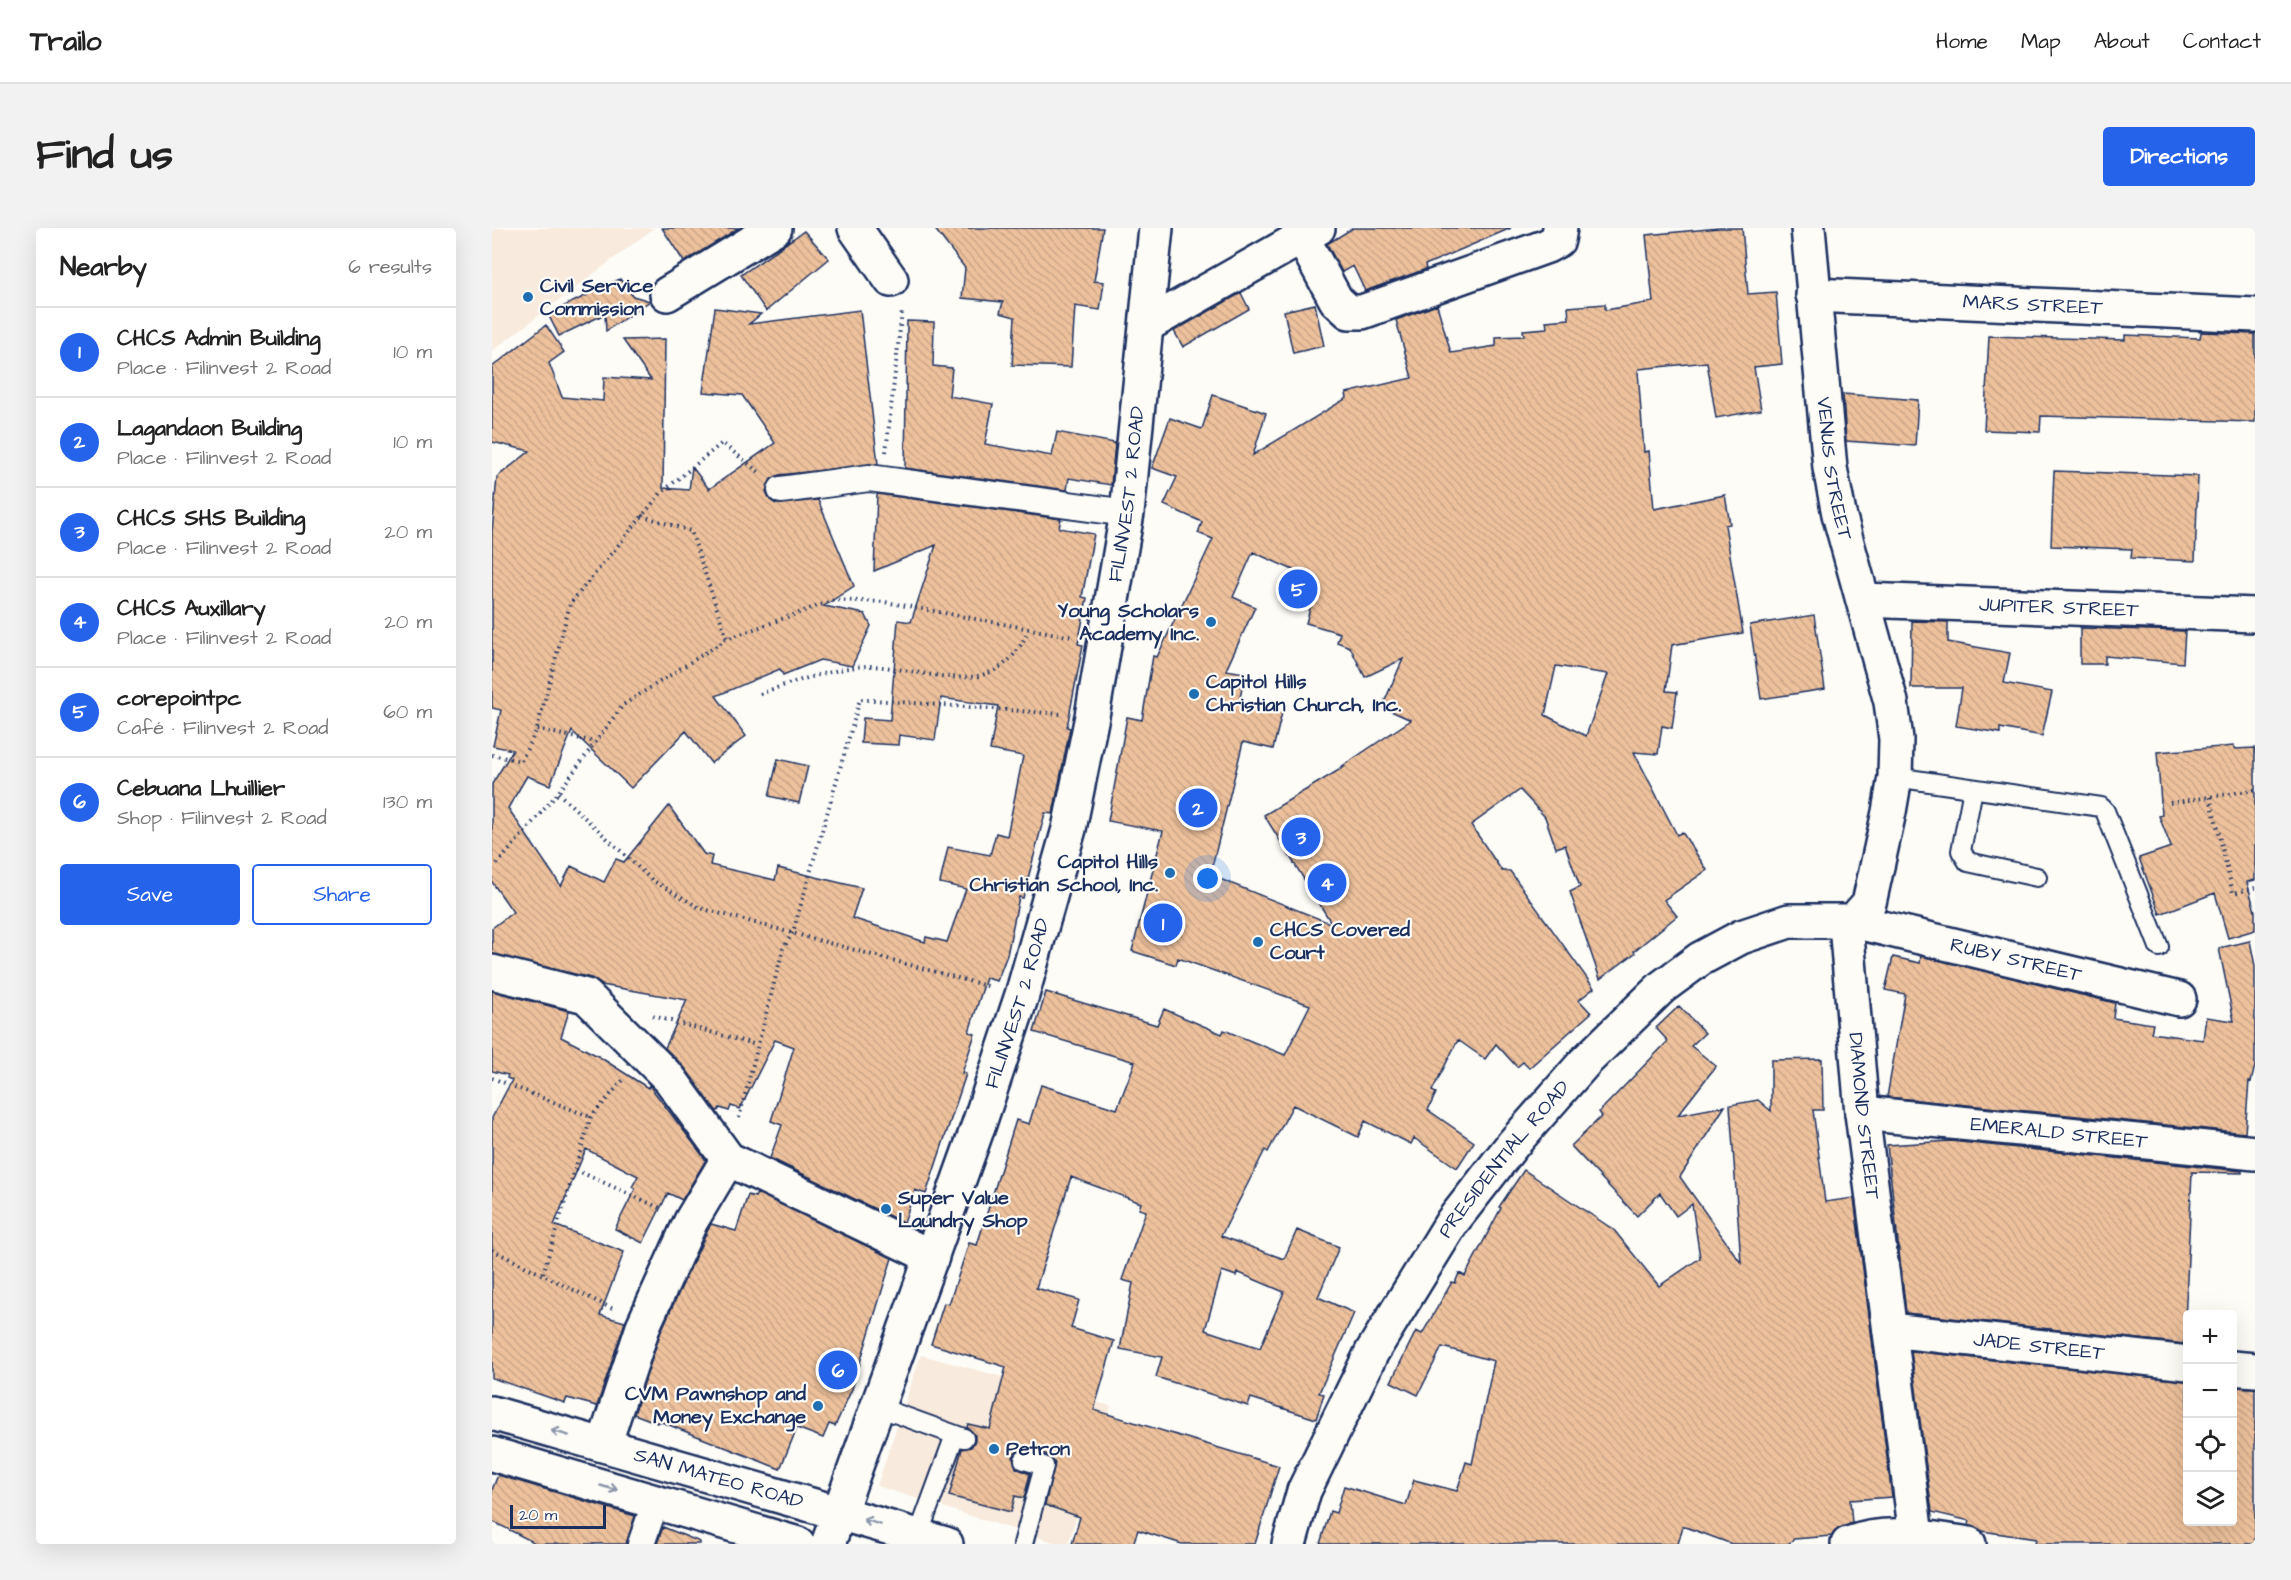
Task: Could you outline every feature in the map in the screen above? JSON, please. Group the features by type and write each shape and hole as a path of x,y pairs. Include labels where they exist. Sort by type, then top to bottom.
{"street":[{"path":"667,294 775,228"},
{"path":"855,228 897,292"},
{"name":"FILINVEST 2 ROAD","path":"828,1544 932,1257 1022,995 1069,830 1092,716 1127,513 1156,228"},
{"path":"1147,325 1310,232 1336,300 1349,312 1355,312 1547,246 1558,240 1560,228"},
{"name":"VENUS STREET","path":"1808,228 1830,468 1839,514 1891,702"},
{"name":"MARS STREET","path":"1813,295 2255,315"},
{"path":"781,490 869,478 1127,513"},
{"name":"JUPITER STREET","path":"1863,600 2255,615"},
{"name":"DIAMOND STREET","path":"1891,702 1896,739 1895,777 1869,903 1853,921 1847,936 1862,1113 1916,1536"},
{"name":"PRESIDENTIAL ROAD","path":"1288,1544 1304,1491 1372,1352 1452,1222 1513,1144 1585,1062 1662,987 1700,959 1741,937 1789,921 1853,921"},
{"name":"RUBY STREET","path":"1853,921 2179,999"},
{"path":"492,972 586,996 670,1079 728,1159 932,1257"},
{"name":"EMERALD STREET","path":"1862,1113 2255,1153"},
{"path":"604,1445 644,1324 691,1221 728,1159"},
{"name":"JADE STREET","path":"1890,1330 2183,1363"},
{"path":"2237,1368 2255,1370"},
{"name":"SAN MATEO ROAD","path":"492,1413 932,1540"},
{"name":"SAN MATEO ROAD","path":"492,1454 798,1544"},
{"path":"640,1544 656,1501"},
{"path":"1848,1544 1885,1536 1916,1536 1969,1544"}],"lane":[{"path":"1895,777 2094,804 2105,811 2159,947"},
{"path":"1973,789 1960,850 1962,856 1968,862 2037,877"},
{"path":"878,1407 960,1436 932,1540"},
{"path":"1023,1544 1044,1466 1024,1460"}],"path":[{"path":"882,480 897,292"},
{"path":"492,754 521,761 537,729 570,604 661,493 722,443 781,490"},
{"path":"642,516 691,531 727,639"},
{"path":"497,864 558,793 623,705 727,639 834,600 885,602 1028,631 1104,642"},
{"path":"760,694 786,684 869,666 956,678 986,675 1019,650 1028,631"},
{"path":"728,1159 783,949 793,932 860,699 1092,716"},
{"path":"537,729 595,742"},
{"path":"2170,803 2255,790"},
{"path":"558,793 637,866 661,885 700,908 1022,995"},
{"path":"2210,797 2233,893 2255,888"},
{"path":"643,1013 757,1046"},
{"path":"543,1274 591,1117 644,1054"},
{"path":"492,1077 591,1117"},
{"path":"576,1170 691,1221"},
{"path":"492,1250 644,1324"}],"shaded area":[{"name":"Civil Service Commission","path":"492,228 654,228 492,351"},
{"path":"921,1355 1111,1406 1068,1544 1060,1544 877,1486"}],"building":[{"path":"662,228 739,228 684,262"},
{"path":"934,228 1103,228 1094,281 1104,282 1100,310 1075,306 1071,367 1012,365 1015,317 1000,313 1003,302 962,298 965,268"},
{"path":"1353,228 1511,228 1425,265 1426,269 1365,291 1353,266 1342,272 1327,244"},
{"path":"1742,228 1748,294 1776,292 1782,364 1754,367 1761,410 1716,418 1707,362 1639,369 1638,371 1644,452 1649,451 1654,509 1725,495 1730,524 1725,525 1743,633 1672,645 1666,691 1677,692 1672,728 1662,726 1658,754 1634,752 1677,835 1682,832 1707,870 1664,900 1677,916 1634,951 1635,953 1600,979 1570,892 1580,887 1565,845 1556,848 1545,817 1520,790 1471,825 1502,871 1510,871 1594,988 1579,1000 1591,1013 1529,1068 1523,1062 1517,1067 1496,1044 1485,1059 1458,1040 1432,1091 1436,1093 1428,1110 1474,1142 1457,1168 1414,1138 1411,1144 1365,1121 1358,1137 1293,1105 1268,1152 1265,1150 1221,1236 1284,1259 1297,1230 1339,1247 1318,1297 1354,1313 1319,1393 1324,1394 1316,1419 1251,1398 1248,1406 1156,1377 1162,1357 1120,1349 1133,1283 1122,1280 1146,1211 1139,1209 1141,1203 1071,1177 1036,1288 1079,1300 1071,1328 1114,1341 1094,1410 1279,1466 1255,1544 1182,1544 1138,1530 1133,1544 1072,1544 1080,1517 1045,1505 1055,1463 1048,1455 1027,1449 1017,1451 1013,1457 1016,1468 1030,1474 1024,1498 1015,1496 1011,1512 949,1496 962,1449 971,1447 975,1441 975,1435 967,1427 968,1424 990,1429 1006,1367 931,1344 944,1303 949,1304 969,1243 977,1245 1016,1120 1029,1124 1041,1085 1117,1109 1135,1062 1034,1032 1046,992 1157,1025 1164,1009 1222,1034 1224,1030 1285,1055 1310,1005 1178,958 1176,965 1132,951 1163,831 1108,821 1127,717 1142,720 1153,656 1157,657 1213,539 1198,533 1202,522 1164,505 1177,477 1152,468 1170,418 1202,429 1213,395 1266,413 1253,455 1347,398 1346,393 1412,378 1396,320 1437,305 1451,353 1496,346 1496,337 1524,336 1523,330 1547,328 1546,321 1569,319 1568,307 1605,304 1605,310 1653,302 1646,235","holes":["1253,552 1300,573 1295,587 1314,594 1306,623 1340,633 1337,642 1350,647 1365,677 1403,659 1382,707 1411,720 1341,767 1344,767 1264,815 1332,924 1210,875 1243,742 1273,749 1282,713 1239,703 1245,673 1226,670 1255,607 1233,597","1556,666 1608,674 1586,736 1545,715","1222,1271 1236,1276 1237,1272 1284,1292 1260,1348 1205,1330"]},
{"path":"804,231 829,259 766,311 741,275"},
{"path":"620,279 633,296 650,301 606,331 605,314 559,336 548,314"},
{"path":"1241,293 1249,309 1183,347 1174,331"},
{"path":"1315,304 1324,346 1293,353 1284,311"},
{"path":"715,308 761,314 749,324 860,310 878,464 779,475 771,479 766,491 770,500 776,504 818,500 854,586 824,606 865,614 871,626 852,666 820,660 783,675 780,669 716,696 746,736 711,763 686,731 631,788 572,731 550,785 527,776 508,808 561,886 571,866 604,882 616,859 624,862 669,806 704,854 712,856 710,865 775,880 778,868 862,888 852,918 925,942 926,937 947,942 966,889 940,883 948,847 990,855 996,833 1007,836 1023,756 990,750 998,706 941,698 935,740 899,735 898,745 861,743 863,718 890,720 898,620 911,622 936,545 874,571 877,494 1061,519 1059,528 1094,534 1082,597 1087,598 1078,644 1083,645 1053,814 1045,813 1023,898 1019,897 1007,955 997,981 986,978 969,1032 975,1034 962,1073 966,1074 926,1194 915,1190 904,1223 770,1158 782,1125 771,1121 794,1047 775,1040 740,1109 731,1106 729,1111 720,1108 717,1112 685,1068 665,1048 687,1000 602,985 591,978 492,954 492,928 513,912 492,882 492,784 513,750 493,746 501,710 492,708 492,532 497,477 530,451 492,442 492,367 546,325 564,352 549,363 562,397 603,401 604,377 651,380 623,340 665,339 663,488 689,490 692,467 709,489 775,443 742,395 703,392"},
{"path":"907,321 934,322 933,366 952,368 949,396 993,404 985,444 1052,456 1057,432 1115,443 1111,485 1069,478 1067,490 905,468"},
{"path":"2201,332 2255,334 2255,422 2041,416 2040,432 1984,430 1989,336 2125,340 2125,335 2200,338"},
{"path":"1843,394 1918,400 1915,446 1846,441"},
{"path":"2054,471 2198,476 2195,561 2131,558 2132,549 2051,546"},
{"path":"1814,615 1825,689 1761,699 1750,625"},
{"path":"1912,621 1948,622 1948,642 2010,653 2004,683 2052,692 2042,736 2000,728 2000,733 1956,726 1962,688 1911,688"},
{"path":"2080,628 2185,631 2183,663 2105,656 2105,664 2080,664"},
{"path":"2234,746 2234,749 2255,748 2255,880 2247,882 2255,911 2255,930 2228,938 2215,893 2160,914 2139,858 2171,847 2159,816 2162,815 2157,752"},
{"path":"778,759 808,766 799,803 769,796"},
{"path":"2250,941 2255,966 2255,1066 2251,1082 2249,1081 2245,1133 1887,1097 1905,994 1885,990 1893,957 1920,963 1921,956 2115,1003 2113,1018 2153,1024 2151,1033 2203,1040 2206,1017 2234,1021 2219,948"},
{"path":"492,991 569,1011 561,1037 598,1056 648,1088 649,1085 706,1160 682,1200 668,1193 643,1243 615,1229 635,1189 632,1187 638,1176 586,1149 554,1225 624,1252 600,1315 625,1322 597,1406 567,1398 565,1403 492,1378 492,1118 512,1080 507,1078 508,1075 492,1071"},
{"path":"1679,1006 1705,1033 1691,1046 1716,1066 1678,1115 1725,1106 1680,1177 1741,1263 1730,1105 1758,1100 1771,1111 1771,1060 1822,1059 1823,1110 1813,1110 1825,1202 1854,1198 1892,1497 1850,1500 1852,1523 1835,1531 1832,1536 1794,1539 1788,1544 1732,1544 1683,1526 1678,1544 1320,1544 1330,1511 1336,1513 1344,1486 1406,1505 1414,1480 1457,1491 1466,1462 1472,1464 1494,1361 1442,1347 1418,1395 1391,1382 1416,1331 1422,1334 1459,1273 1465,1276 1501,1208 1499,1207 1524,1170 1614,1230 1659,1286 1700,1258 1692,1204 1676,1216 1660,1193 1637,1216 1571,1146 1602,1116 1599,1112 1668,1041 1656,1028"},
{"path":"1950,1141 2242,1171 2242,1173 2192,1172 2183,1344 1906,1313 1887,1145"},
{"path":"757,1193 892,1258 852,1389 835,1426 829,1424 823,1438 797,1428 780,1469 659,1421 658,1423 634,1414 661,1331 711,1224 736,1231 748,1195 755,1197"},
{"path":"1911,1351 2183,1381 2183,1526 2237,1526 2237,1387 2255,1388 2255,1544 2035,1544 2036,1539 1982,1531 1969,1525 1970,1521 1932,1512"},
{"path":"498,1475 635,1516 626,1544 537,1544 492,1521 492,1490"},
{"path":"663,1527 700,1542 700,1544 657,1544"}],"place":[{"name":"Civil Service Commission","path":"528,297"},
{"name":"corepointpc","path":"1298,589"},
{"name":"Young Scholars Academy Inc.","path":"1211,622"},
{"name":"Capitol Hills Christian Church, Inc.","path":"1194,694"},
{"name":"Lagandaon Building","path":"1198,808"},
{"name":"CHCS SHS Building","path":"1301,837"},
{"name":"Capitol Hills Christian School, Inc.","path":"1170,873"},
{"name":"CHCS Auxillary","path":"1327,883"},
{"name":"CHCS Admin Building","path":"1163,923"},
{"name":"CHCS Covered Court","path":"1258,942"},
{"name":"Super Value Laundry Shop","path":"886,1209"},
{"name":"Cebuana Lhuillier","path":"838,1370"},
{"name":"CVM Pawnshop and Money Exchange","path":"818,1406"},
{"name":"Petron","path":"994,1449"}]}
